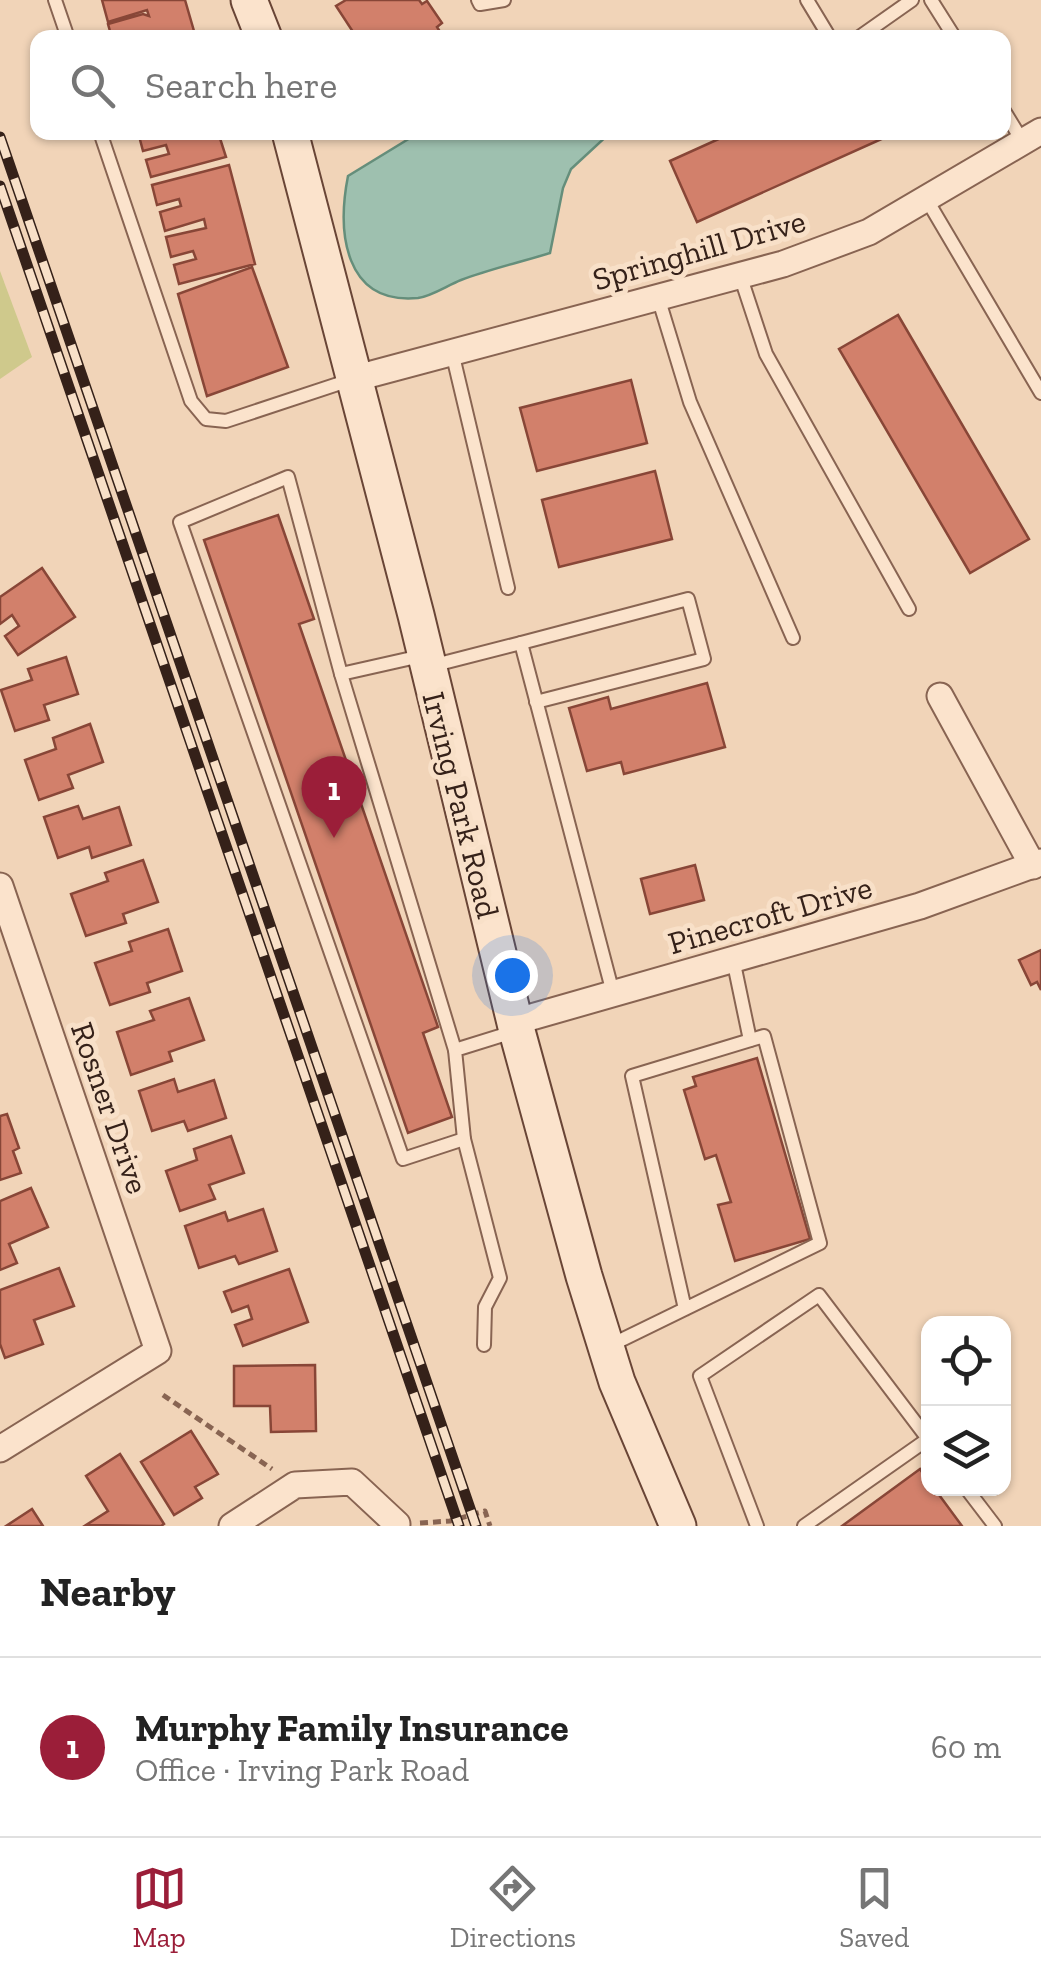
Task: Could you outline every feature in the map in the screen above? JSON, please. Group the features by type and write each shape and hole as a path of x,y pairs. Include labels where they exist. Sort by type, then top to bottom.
{"main road":[{"path":"249,0 261,30"},
{"name":"Irving Park Road","path":"292,140 516,1026 606,1347 631,1418 678,1526"}],"street":[{"name":"Springhill Drive","path":"353,379 783,264 870,232 1032,136"},
{"path":"940,696 1037,864"},
{"name":"Pinecroft Drive","path":"516,1026 613,993 920,906 1037,864"},
{"name":"Rosner Drive","path":"0,886 158,1351 0,1448"},
{"path":"232,1526 296,1485 352,1482 397,1524"}],"lane":[{"path":"55,0 65,30"},
{"path":"478,0 480,4 504,0"},
{"path":"807,0 825,30"},
{"path":"931,0 951,30"},
{"path":"868,30 903,3"},
{"path":"1011,118 1032,136"},
{"path":"103,140 191,402 206,419 226,421 353,379"},
{"path":"926,200 1041,393"},
{"path":"740,276 766,354 909,609"},
{"path":"658,297 690,402 793,638"},
{"path":"451,351 508,588"},
{"path":"464,1138 403,1159 180,522 288,477 341,674 455,1050 464,1138 500,1278 484,1307 484,1345"},
{"path":"341,674 520,643 688,599 704,659 536,702"},
{"path":"520,643 613,993"},
{"path":"733,959 750,1040"},
{"path":"455,1050 516,1026"},
{"path":"606,1347 685,1309 820,1243 764,1036 632,1076 685,1309"},
{"path":"757,1526 700,1376 819,1295 921,1430"},
{"path":"804,1526 921,1444"},
{"path":"972,1496 995,1526"}],"path":[{"path":"163,1395 296,1485"},
{"path":"450,1521 485,1511 490,1526"}],"shaded area":[{"path":"407,140 602,140 571,169 563,188 550,253 472,276 418,298 393,297 374,290 360,277 346,241 348,176"},
{"path":"0,271 32,357 0,379"}],"building":[{"path":"102,0 185,0 194,30 110,30 108,24 143,14 149,16 147,10 108,22"},
{"path":"346,0 419,0 422,4 427,1 442,23 439,30 352,30 336,6"},
{"path":"140,140 221,140 226,157 151,177 146,160 169,154 166,145 143,151"},
{"path":"716,140 879,140 697,222 670,161"},
{"path":"229,165 255,264 179,284 174,265 196,259 193,251 171,257 166,237 206,228 204,219 165,231 160,212 181,206 179,199 157,205 152,185"},
{"path":"252,267 288,367 207,396 178,294"},
{"path":"898,315 1029,539 970,573 839,349"},
{"path":"631,380 647,443 537,471 520,408"},
{"path":"655,471 672,539 559,567 542,500"},
{"path":"278,515 314,619 299,624 438,1027 423,1033 452,1117 408,1133 204,540"},
{"path":"42,568 75,617 18,655 5,636 19,626 12,615 0,624 0,597"},
{"path":"66,657 78,694 44,705 49,720 15,731 1,690 32,680 28,669"},
{"path":"707,683 725,747 624,774 621,762 587,771 569,708 608,697 611,709"},
{"path":"90,724 103,762 68,775 73,788 39,800 25,760 56,749 53,738"},
{"path":"78,806 83,819 119,807 131,845 92,858 89,847 58,858 44,817"},
{"path":"143,860 158,902 123,914 126,923 86,936 71,894 108,881 105,873"},
{"path":"695,865 704,900 650,914 641,879"},
{"path":"168,929 182,971 147,983 150,992 110,1005 95,963 132,951 129,942"},
{"path":"1041,950 1041,990 1037,982 1031,985 1019,960"},
{"path":"189,998 204,1040 169,1052 172,1061 131,1075 117,1032 154,1020 150,1011"},
{"path":"757,1058 810,1239 735,1261 718,1205 731,1202 716,1155 705,1159 684,1090 696,1086 693,1077"},
{"path":"174,1079 178,1092 214,1080 226,1118 188,1131 184,1121 152,1131 139,1091"},
{"path":"7,1114 19,1148 13,1151 21,1173 0,1180 0,1116"},
{"path":"231,1136 244,1173 209,1185 215,1199 180,1211 166,1171 197,1160 194,1149"},
{"path":"31,1188 48,1227 9,1244 17,1263 0,1270 0,1201"},
{"path":"263,1209 277,1251 239,1264 235,1256 199,1268 185,1226 225,1212 228,1221"},
{"path":"59,1268 74,1306 34,1320 43,1344 5,1358 0,1344 0,1290"},
{"path":"289,1269 308,1322 243,1346 235,1325 252,1319 248,1306 232,1312 224,1292"},
{"path":"315,1365 316,1431 271,1432 270,1406 234,1406 234,1366"},
{"path":"191,1431 218,1474 195,1487 202,1498 174,1515 141,1462"},
{"path":"120,1454 164,1524 161,1526 86,1525 108,1511 86,1476"},
{"path":"920,1469 921,1496 940,1496 962,1526 842,1526"},
{"path":"32,1509 43,1526 6,1526"}],"railway":[{"path":"0,137 476,1526"},
{"path":"0,186 459,1526"}],"place":[{"name":"Murphy Family Insurance","path":"334,838"}]}
